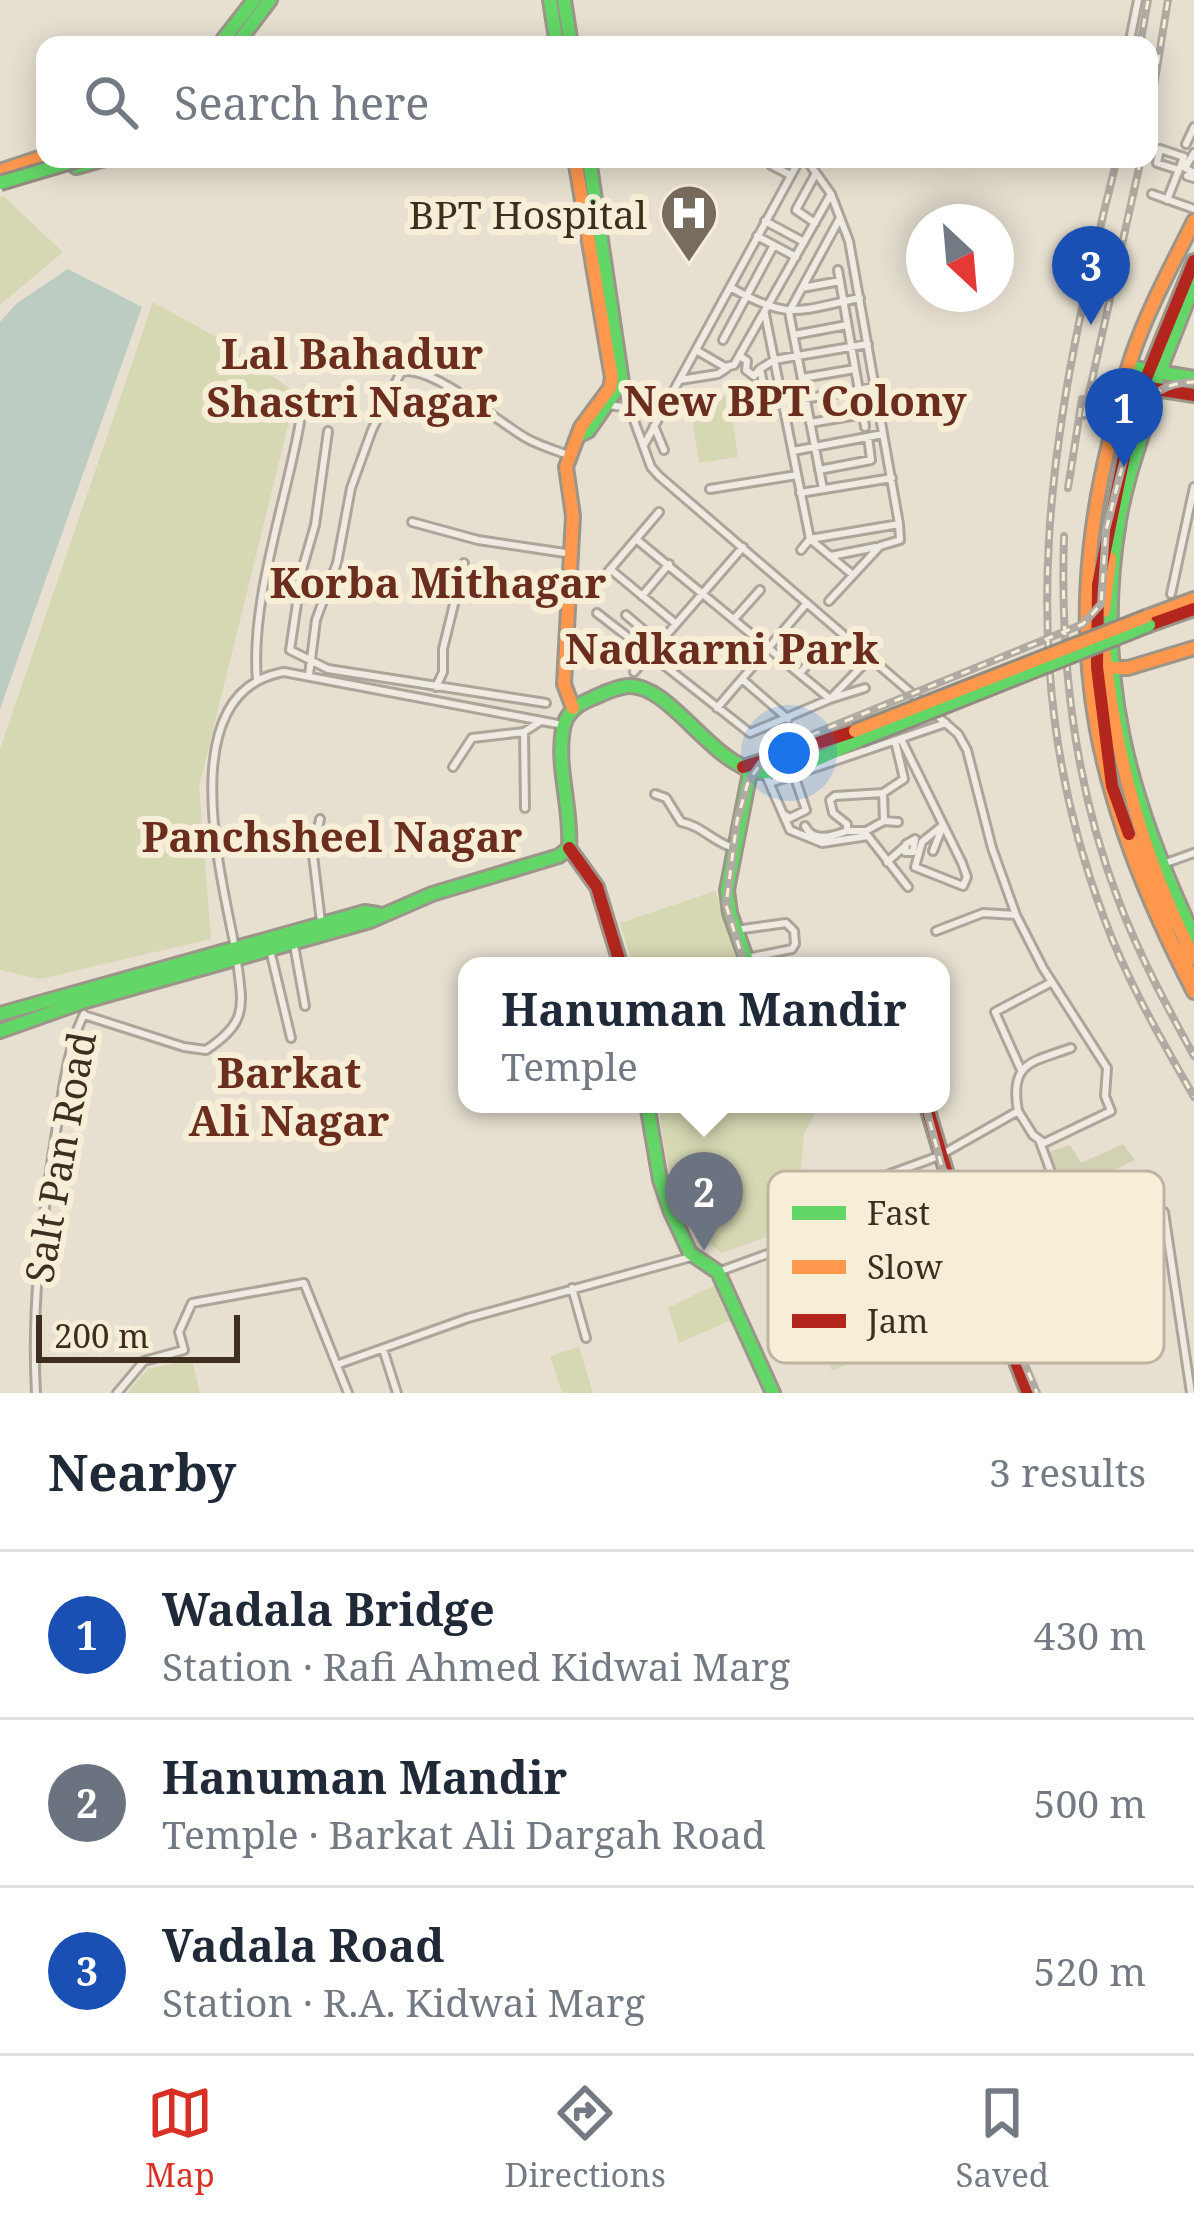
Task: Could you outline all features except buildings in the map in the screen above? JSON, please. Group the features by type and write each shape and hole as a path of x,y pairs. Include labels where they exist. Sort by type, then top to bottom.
{"main road":[{"path":"229,36 257,0"},
{"path":"246,36 274,0"},
{"path":"550,0 556,36"},
{"path":"564,0 570,36"},
{"path":"0,180 36,159"},
{"path":"25,163 32,180"},
{"path":"0,180 36,167"},
{"path":"0,180 46,168"},
{"path":"0,180 32,180 74,168"},
{"path":"577,168 610,337"},
{"path":"580,435 608,405 617,383 590,168"},
{"path":"1194,221 1139,338 1124,384 1093,507 1084,586 1100,669 1128,769 1159,928 1194,992"},
{"path":"1156,373 1194,261"},
{"path":"1194,284 1150,388 1125,490 1100,669 1112,785 1171,941 1194,979"},
{"path":"1156,373 1194,299"},
{"path":"1129,368 1194,378"},
{"path":"573,708 564,684 573,517 566,467 580,427 617,383"},
{"path":"1124,384 1194,394"},
{"path":"236,956 370,921 432,894 560,856 569,848 571,833 562,774 563,724 573,708 626,686 638,686 729,760 760,771 860,740 1194,598"},
{"path":"1148,621 1194,609"},
{"path":"1100,669 1194,648"},
{"path":"746,957 727,890 734,848 760,771"},
{"path":"569,848 608,915 619,957"},
{"path":"1147,869 1194,937"},
{"path":"1147,869 1194,958"},
{"path":"0,1031 365,912 380,914"},
{"path":"0,1014 82,1003"},
{"path":"649,1113 660,1180 686,1242 694,1256 718,1272 773,1393"},
{"path":"928,1113 943,1171"},
{"path":"1016,1363 1028,1393"}],"street":[{"path":"1131,36 1138,0"},
{"path":"1186,144 1194,127"},
{"path":"1158,159 1160,149 1183,155 1167,200"},
{"path":"1192,176 1185,167 1194,153"},
{"path":"1158,164 1179,170"},
{"path":"777,168 790,175"},
{"path":"643,448 796,168"},
{"path":"811,168 831,194 840,218 860,298 900,540 831,556"},
{"path":"815,223 796,209 816,173"},
{"path":"680,380 718,374 739,355 831,194"},
{"path":"1152,194 1194,209"},
{"path":"823,489 789,312 840,218"},
{"path":"765,221 804,242"},
{"path":"757,236 816,262"},
{"path":"723,340 774,245"},
{"path":"838,271 866,427"},
{"path":"802,288 840,281"},
{"path":"730,287 766,311 789,312 860,298"},
{"path":"766,311 810,539 853,575"},
{"path":"794,335 847,325"},
{"path":"739,355 754,376 774,360 868,344"},
{"path":"696,350 727,368"},
{"path":"760,369 766,404 875,387"},
{"path":"802,378 855,369"},
{"path":"309,676 316,620 337,562 350,488 401,372 409,370 450,387 530,440 571,456"},
{"path":"617,383 658,476 946,723 967,750 992,848 1016,916 1107,1068 1105,1096 1111,1111 1051,1143 1040,1141"},
{"path":"257,681 255,655 300,422 284,400"},
{"path":"608,405 631,408"},
{"path":"810,423 863,414"},
{"path":"654,426 664,450"},
{"path":"328,430 290,650 328,669 546,703"},
{"path":"792,452 884,434"},
{"path":"868,437 875,481"},
{"path":"819,470 872,460"},
{"path":"710,489 796,475"},
{"path":"800,493 892,478"},
{"path":"1171,594 1194,487"},
{"path":"596,586 659,512"},
{"path":"412,522 478,540 572,554"},
{"path":"801,550 810,539 899,524"},
{"path":"843,533 847,553"},
{"path":"637,539 830,699"},
{"path":"829,601 880,546"},
{"path":"634,672 742,547"},
{"path":"436,687 464,562"},
{"path":"643,596 669,564"},
{"path":"610,569 675,622"},
{"path":"735,619 760,590"},
{"path":"717,708 807,603"},
{"path":"597,613 750,733 865,688"},
{"path":"626,615 659,643"},
{"path":"800,674 824,646"},
{"path":"830,699 863,665"},
{"path":"82,1003 184,1047 206,1050 229,1035 243,1010 210,776 215,737 225,715 257,681 284,673 309,676 563,724"},
{"path":"742,679 788,718"},
{"path":"453,767 472,738 524,732 541,721"},
{"path":"760,771 790,818 806,808 786,766 898,740 946,723"},
{"path":"524,732 525,808"},
{"path":"847,828 832,813 832,797 884,793 904,783 898,740"},
{"path":"898,740 943,825 967,874 961,887 915,867 922,842 943,825"},
{"path":"760,771 790,830 822,842 868,836 908,887"},
{"path":"884,793 884,821"},
{"path":"655,794 666,798 681,822 699,825 715,842 734,848"},
{"path":"847,828 848,809"},
{"path":"870,810 870,826"},
{"path":"320,819 313,855 322,927"},
{"path":"805,826 823,837 847,828 866,831 884,821 898,822"},
{"path":"933,851 943,825"},
{"path":"887,862 902,849"},
{"path":"1147,869 1194,853"},
{"path":"936,931 983,913 1016,916"},
{"path":"736,930 786,923 794,931 796,944 765,957"},
{"path":"294,942 305,1006"},
{"path":"270,950 291,1037"},
{"path":"1021,1070 995,1012 1053,981"},
{"name":"Salt Pan Road","path":"37,1393 33,1334 42,1222 82,1003"},
{"path":"1050,1171 1040,1141 1018,1111 1013,1085 1031,1062 1071,1048"},
{"path":"897,1171 938,1156 1018,1111"},
{"path":"1164,1212 1191,1393"},
{"path":"668,1261 686,1242"},
{"path":"718,1272 768,1254"},
{"path":"339,1364 468,1318 694,1256"},
{"path":"117,1393 144,1361 184,1350 179,1332 192,1304 304,1283 348,1393"},
{"path":"572,1288 586,1338"},
{"path":"383,1348 397,1393"}],"green space":[{"path":"0,197 63,252 0,305"},
{"path":"153,302 216,337 296,393 199,787 211,939 40,979 0,970 0,749"},
{"path":"729,396 738,457 699,463 690,402"},
{"path":"715,891 741,957 630,957 620,923"},
{"path":"659,1113 815,1113 804,1134 801,1171 768,1171 768,1236 722,1253 704,1238 681,1205"},
{"path":"1123,1144 1135,1160 1112,1171 1050,1171 1043,1154 1070,1145 1081,1163"},
{"path":"719,1283 736,1318 679,1343 668,1308"},
{"path":"579,1347 593,1393 562,1393 550,1356"},
{"path":"192,1359 200,1393 127,1393 148,1369"}],"shaded area":[{"path":"68,269 142,307 0,709 0,322 17,303"}],"railway":[{"path":"1142,36 1148,0"},
{"path":"1158,62 1168,0"},
{"path":"1115,168 1073,351 1058,445 1049,539 1048,632 1055,726 1074,821 1104,918 1134,987 1194,1097"},
{"path":"1084,416 1139,168"},
{"path":"742,957 726,905 737,821 748,782 761,763 794,742 1083,624 1101,604 1106,530 1134,420 1158,392 1194,382"},
{"path":"1068,488 1082,399"},
{"path":"1064,536 1068,674 1090,811 1126,919 1194,1056"},
{"path":"927,1113 944,1171"},
{"path":"1024,1363 1037,1393"}],"traffic: fast":[{"path":"226,36 254,0"},
{"path":"243,36 270,0"},
{"path":"550,0 556,36"},
{"path":"564,0 570,36"},
{"path":"0,183 51,168"},
{"path":"580,435 588,431 622,382 590,168"},
{"path":"1135,434 1194,284"},
{"path":"1129,367 1194,378"},
{"path":"1154,398 1119,521 1112,578 1114,684 1135,785 1194,937"},
{"path":"860,740 1149,625"},
{"path":"0,1031 82,1002 370,921 432,894 559,856 569,848 561,758 565,723 578,706 615,689 643,688 722,753 755,771 795,767 860,740"},
{"path":"746,957 727,890 751,767"},
{"path":"0,1014 365,912 378,914"},
{"path":"649,1113 660,1180 671,1212 690,1253 718,1272 773,1393"}],"traffic: slow":[{"path":"0,171 36,159"},
{"path":"573,708 564,684 573,516 566,467 581,427 610,388 612,378 577,168"},
{"path":"1194,221 1151,307 1126,376 1094,520 1087,591 1096,726 1111,791 1133,857 1194,992"},
{"path":"1104,611 1110,558"},
{"path":"1146,617 1194,599"},
{"path":"855,731 1146,617"},
{"path":"1104,647 1134,807 1160,883 1194,958"},
{"path":"1099,668 1128,668 1194,648"},
{"path":"1129,834 1171,941 1194,979"}],"traffic: jam":[{"path":"1129,834 1112,786 1097,667 1098,585 1134,408 1194,261"},
{"path":"1125,384 1194,395"},
{"path":"1149,625 1194,609"},
{"path":"743,767 855,731"},
{"path":"569,848 597,887 618,957"},
{"path":"929,1113 946,1171"},
{"path":"1016,1363 1028,1393"}],"place":[{"name":"BPT Hospital","path":"689,264"},
{"name":"Vadala Road","path":"1091,325"},
{"name":"Wadala Bridge","path":"1124,467"},
{"name":"Hanuman Mandir","path":"704,1251"}],"district":[{"name":"Lal Bahadur Shastri Nagar","path":"352,376"},
{"name":"New BPT Colony","path":"795,399"},
{"name":"Korba Mithagar","path":"438,581"},
{"name":"Nadkarni Park","path":"722,647"},
{"name":"Panchsheel Nagar","path":"332,835"},
{"name":"Barkat Ali Nagar","path":"289,1095"}]}
